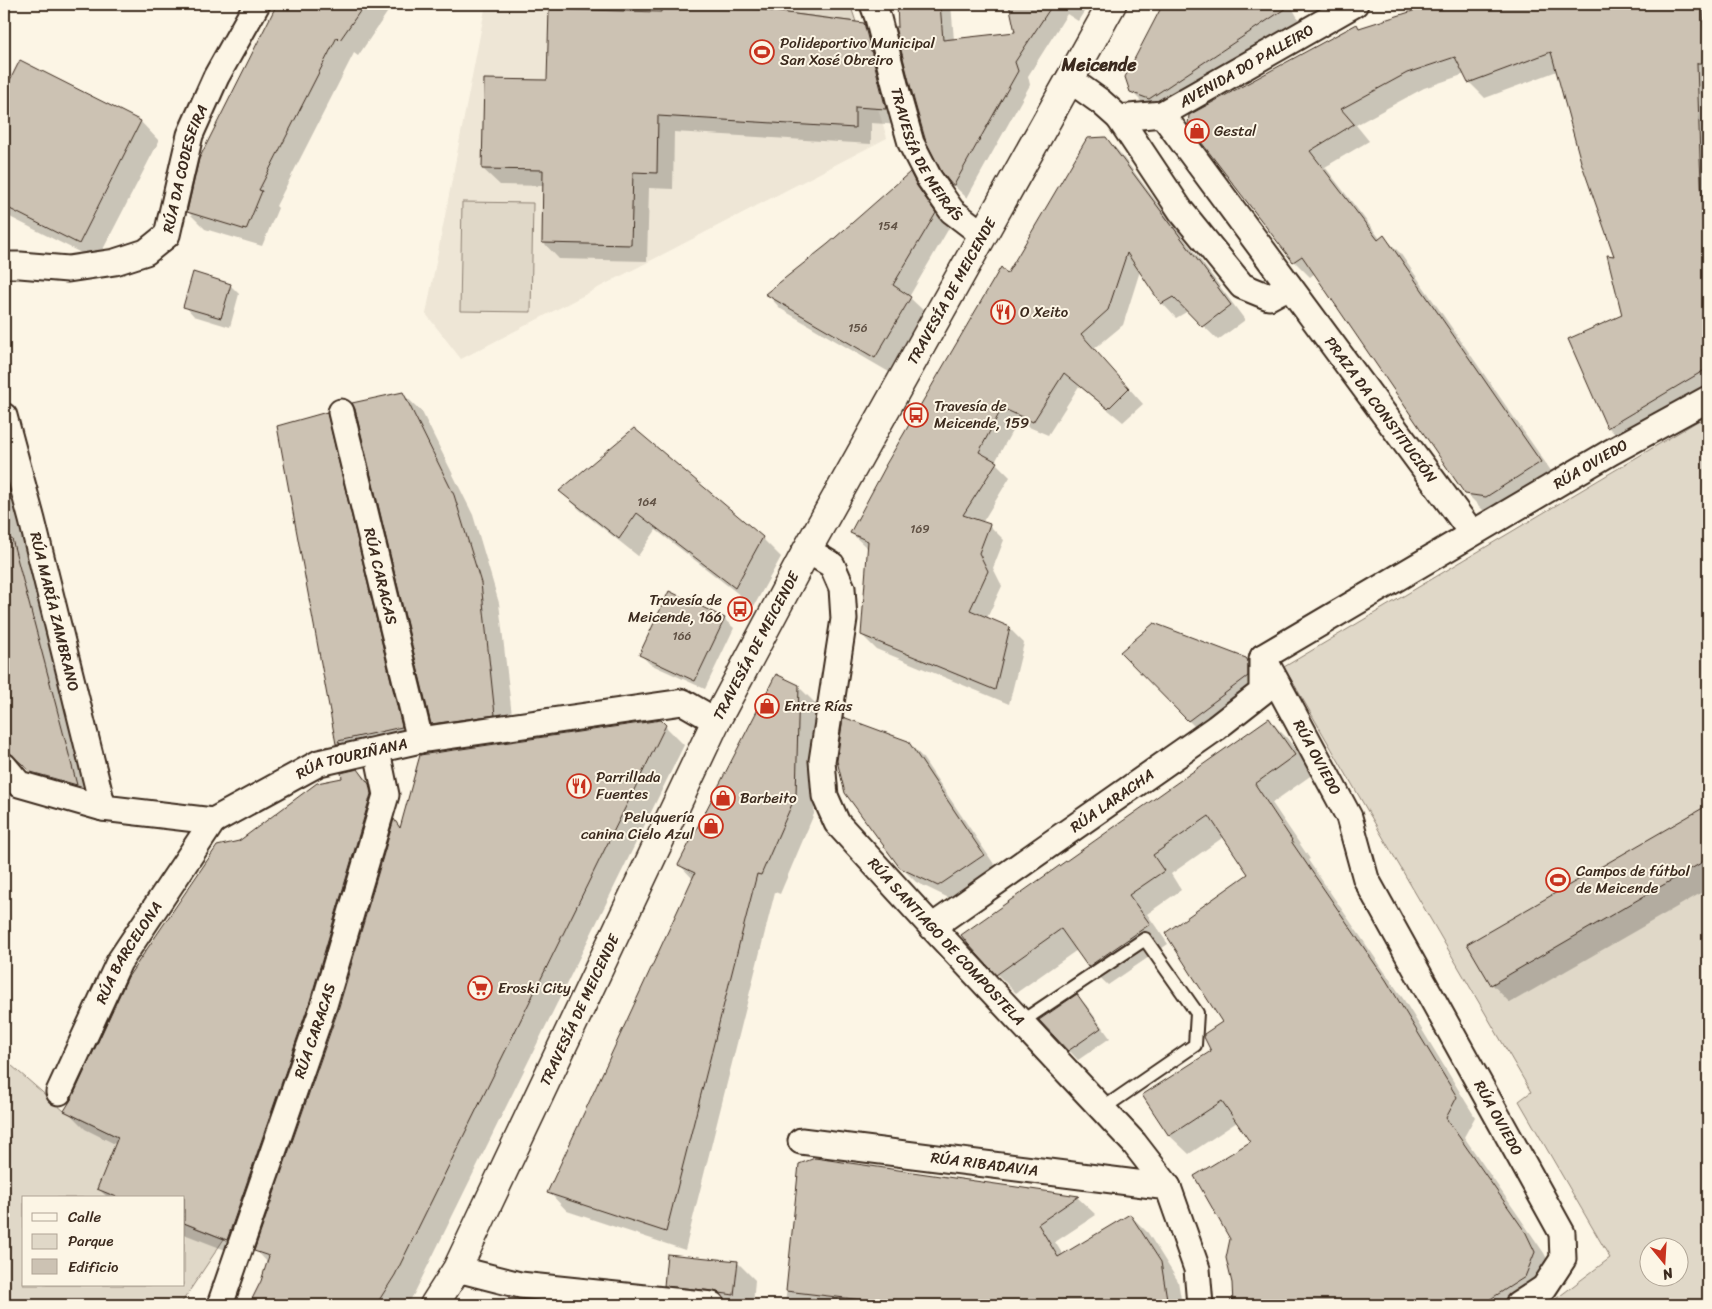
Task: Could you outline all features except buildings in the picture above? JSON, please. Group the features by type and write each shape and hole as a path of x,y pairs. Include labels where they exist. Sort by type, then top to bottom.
{"main road":[{"name":"TRAVESÍA DE MEICENDE","path":"434,1305 457,1269 716,721 807,550 1112,4"}],"street":[{"name":"RÚA DA CODESEIRA","path":"4,265 68,270 115,262 146,252 167,234 190,136 216,77 257,4"},
{"name":"TRAVESÍA DE MEIRÁS","path":"873,4 911,143 929,178 952,211 982,234"},
{"name":"AVENIDA DO PALLEIRO","path":"1162,114 1355,4"},
{"path":"1069,79 1120,118 1181,211 1242,286 1269,297 1289,286"},
{"path":"1120,118 1162,114"},
{"name":"PRAZA DA CONSTITUCIÓN","path":"1162,114 1472,534"},
{"name":"RÚA OVIEDO","path":"1518,1305 1544,1288 1563,1259 1562,1233 1366,879 1349,817 1262,657 1611,452 1708,399"},
{"name":"RÚA CARACAS","path":"341,412 420,740"},
{"name":"RÚA MARÍA ZAMBRANO","path":"4,416 32,520 103,808"},
{"name":"RÚA SANTIAGO DE COMPOSTELA","path":"807,550 832,565 842,588 844,619 822,760 826,796 837,823 1134,1143 1168,1187 1197,1269 1200,1305"},
{"name":"RÚA LARACHA","path":"932,927 1216,728 1262,692 1262,657"},
{"name":"RÚA TOURIÑANA","path":"213,821 319,763 420,740 683,702 716,721"},
{"name":"RÚA CARACAS","path":"220,1305 324,1006 386,796 377,751"},
{"path":"9,780 103,808 213,821"},
{"name":"RÚA BARCELONA","path":"59,1092 119,962 213,821"},
{"name":"RÚA RIBADAVIA","path":"801,1140 1168,1187"},
{"path":"457,1269 520,1285 712,1305"}],"lane":[{"path":"1021,1022 1145,939 1196,1013 1195,1045 1102,1109"}],"shaded area":[{"path":"486,4 661,4 659,116 854,128 855,107 878,108 887,138 461,359 426,314"}],"green space":[{"path":"718,4 850,4 856,22"},
{"path":"462,202 533,203 531,312 460,311"},
{"name":"Campos de fútbol de Meicende","path":"1708,415 1708,1305 1548,1305 1610,1258 1519,1101 1531,1092 1284,667"},
{"path":"4,1059 64,1111 118,1137 119,1196 22,1196 22,1286 185,1286 185,1223 224,1239 180,1305 4,1305"}],"place":[{"name":"Polideportivo Municipal San Xosé Obreiro","path":"762,52"},
{"name":"Gestal","path":"1197,131"},
{"name":"O Xeito","path":"1003,312"},
{"name":"Travesía de Meicende, 159","path":"916,415"},
{"name":"Travesía de Meicende, 166","path":"740,609"},
{"name":"Entre Rías","path":"767,706"},
{"name":"Parrillada Fuentes","path":"579,786"},
{"name":"Barbeito","path":"723,798"},
{"name":"Peluquería canina Cielo Azul","path":"711,826"},
{"name":"Campos de fútbol de Meicende","path":"1558,880"},
{"name":"Eroski City","path":"480,988"}],"district":[{"name":"Meicende","path":"1099,65"}]}
